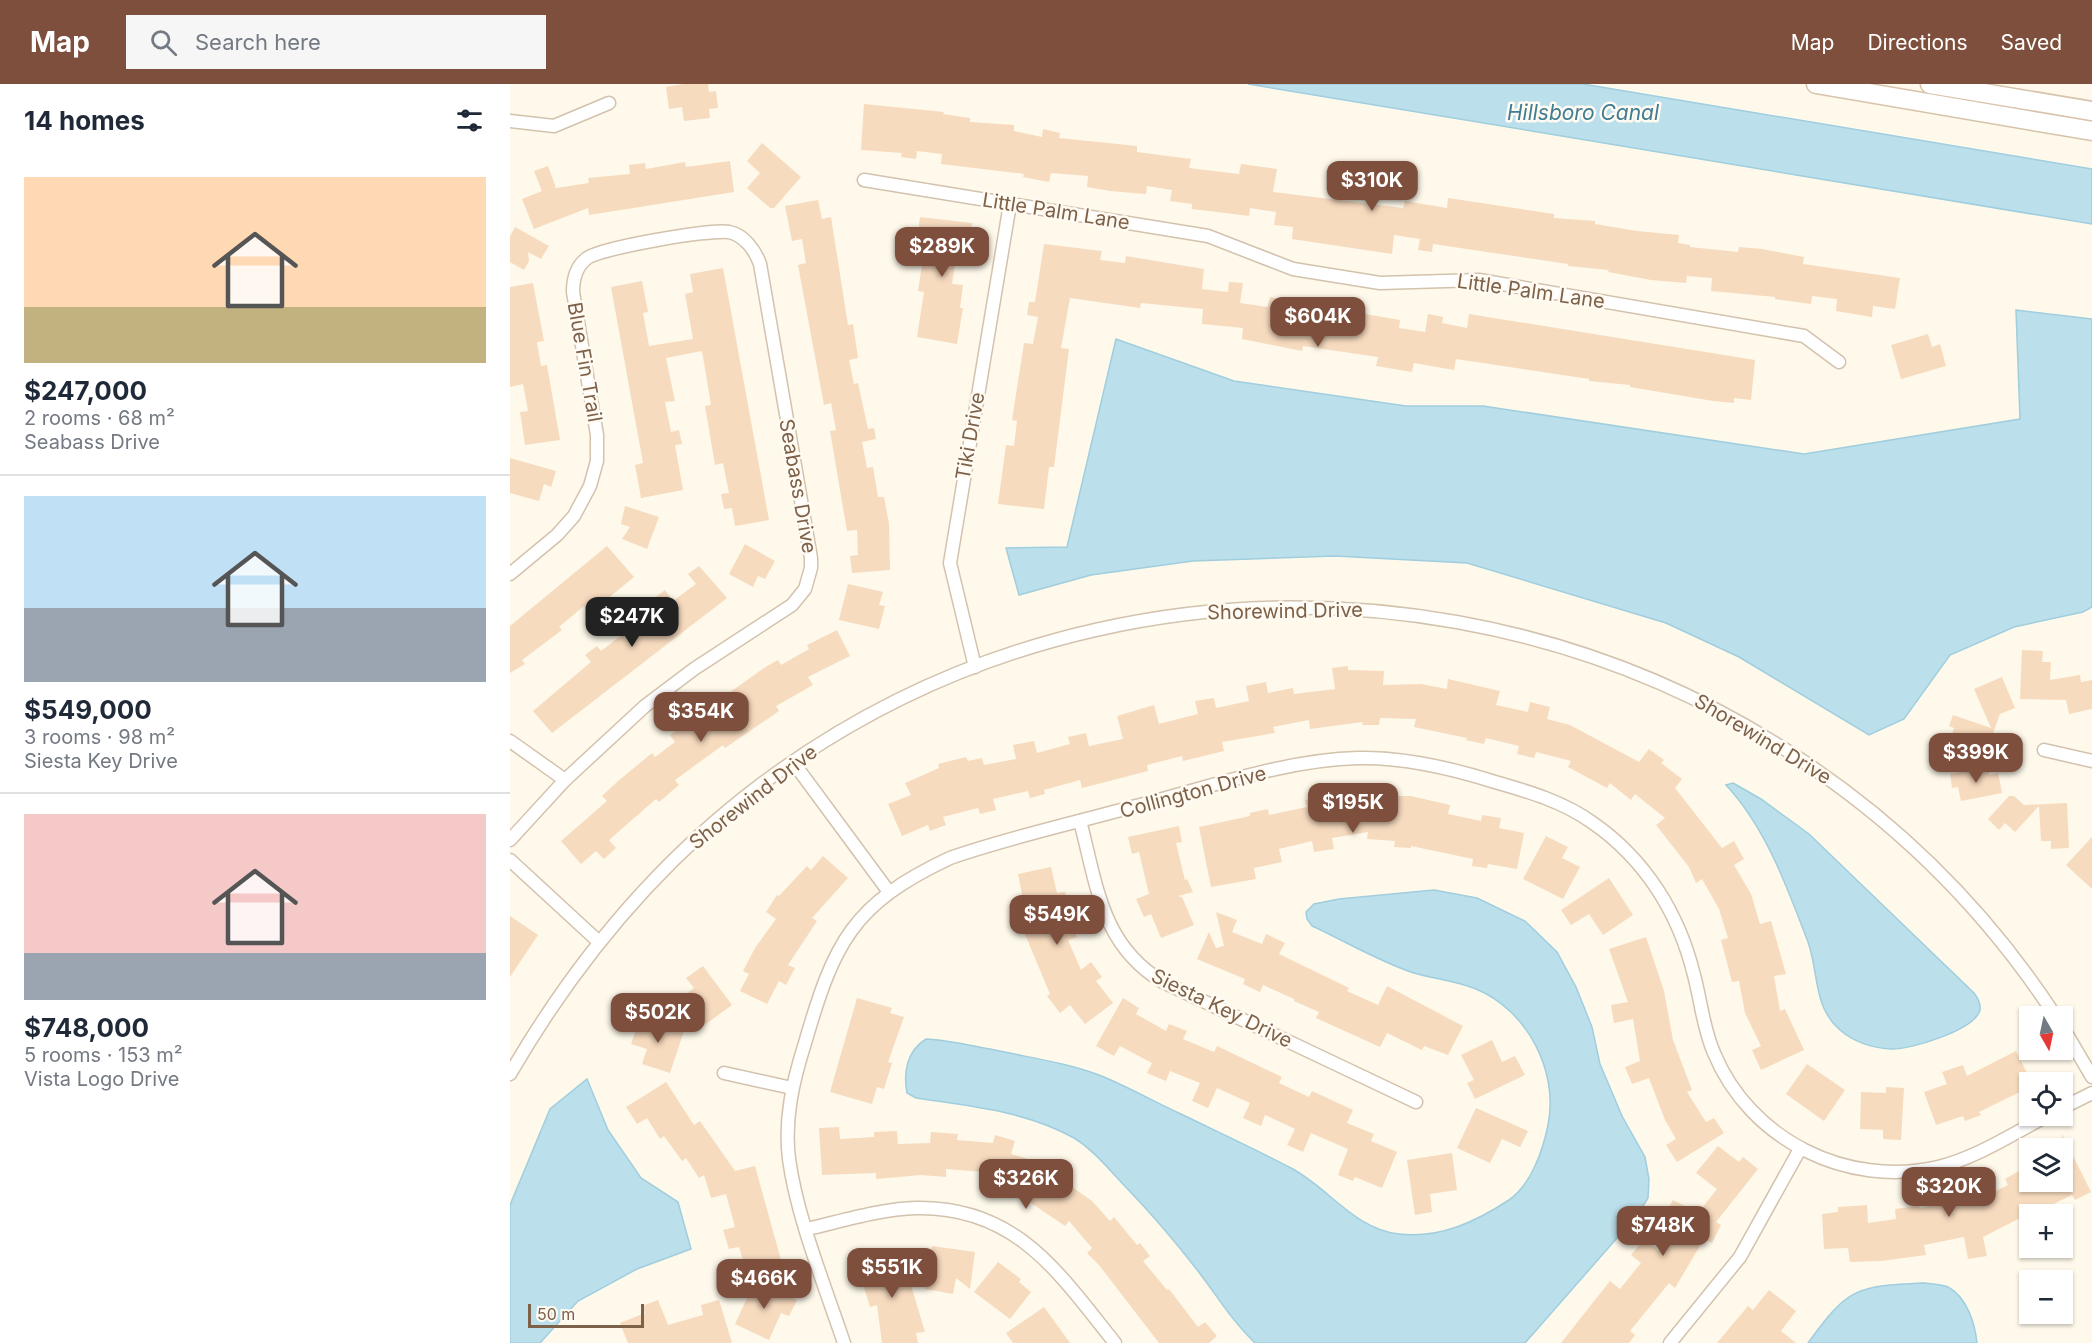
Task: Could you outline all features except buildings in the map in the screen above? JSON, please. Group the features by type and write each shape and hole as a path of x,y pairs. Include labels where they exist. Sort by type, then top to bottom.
{"main road":[{"path":"1816,84 2092,131"},
{"path":"1930,84 2092,111"}],"street":[{"path":"510,121 554,126 609,104"},
{"name":"Little Palm Lane","path":"864,180 1208,236 1232,243 1274,263 1304,271 1380,283 1479,280 1804,336 1839,362"},
{"name":"Tiki Drive","path":"975,667 950,563 1010,204"},
{"name":"Blue Fin Trail","path":"510,574 557,535 574,516 590,486 597,461 597,435 573,292 573,280 584,260 605,250 718,232 741,237 752,248"},
{"name":"Seabass Drive","path":"510,840 565,780 645,706 694,669 792,605 805,589 809,578 811,558 760,264 752,248"},
{"name":"Shorewind Drive","path":"510,1074 543,1019 598,942 673,860 724,815 793,762 879,710 975,667 1089,631 1167,616 1257,607 1360,608 1428,615 1539,638 1593,655 1698,699 1797,755 1844,788 1888,824 1969,903 2006,947 2048,1006"},
{"path":"510,741 565,780"},
{"path":"2044,750 2092,761"},
{"name":"Collington Drive","path":"844,1343 807,1229 789,1158 787,1130 792,1088 821,986 831,962 860,918 889,892 918,873 950,858 1080,821 1293,766 1359,758 1398,760 1438,766 1533,793 1592,822 1642,867 1661,894 1686,944 1705,1028 1725,1077 1758,1118 1800,1149 1836,1164 1862,1170 1914,1171 1965,1158 2027,1126"},
{"path":"793,762 889,892"},
{"name":"Siesta Key Drive","path":"1080,821 1108,922 1123,948 1141,967 1163,982 1416,1102"},
{"path":"510,860 598,942"},
{"path":"2073,1045 2092,1077"},
{"path":"723,1073 792,1088"},
{"path":"2073,1102 2092,1093"},
{"path":"1670,1343 1740,1257 1800,1149"},
{"path":"807,1229 914,1208 951,1210 976,1216 1010,1231 1043,1256 1115,1343"}],"water":[{"name":"Hillsboro Canal","path":"1248,84 1583,84 2092,169 2092,224"},
{"path":"2016,310 2092,319 2092,607 2083,612 2014,627 1950,655 1904,719 1869,735 1739,657 1666,623 1467,563 1335,556 1193,561 1091,575 1019,595 1006,548 1067,547 1116,339 1234,381 1406,406 1483,406 1804,454 2020,419"},
{"path":"1733,783 1761,799 1809,834 1974,993 1980,1005 1976,1017 1967,1025 1941,1037 1912,1046 1891,1049 1871,1046 1851,1038 1840,1030 1825,1011 1808,942 1783,879 1753,820 1726,785"},
{"path":"1434,890 1477,898 1525,921 1557,952 1576,987 1592,1027 1600,1064 1622,1116 1645,1157 1649,1179 1648,1198 1638,1214 1525,1343 1255,1343 1233,1319 1162,1227 1105,1164 1081,1142 1037,1121 977,1107 916,1098 907,1093 908,1063 914,1050 926,1039 960,1043 1064,1064 1114,1081 1291,1168 1305,1176 1355,1216 1383,1231 1414,1235 1457,1227 1509,1200 1524,1185 1535,1166 1546,1135 1550,1105 1549,1084 1544,1064 1535,1045 1524,1027 1494,999 1468,986 1414,973 1376,957 1312,926 1307,919 1306,912 1314,904 1339,899"},
{"path":"587,1079 608,1130 641,1178 678,1202 691,1249 637,1269 578,1301 540,1343 510,1343 510,1205 550,1109"},
{"path":"1924,1283 1946,1286 1955,1291 1965,1304 1972,1320 1977,1343 1808,1343 1834,1310 1856,1293 1883,1286"}]}
